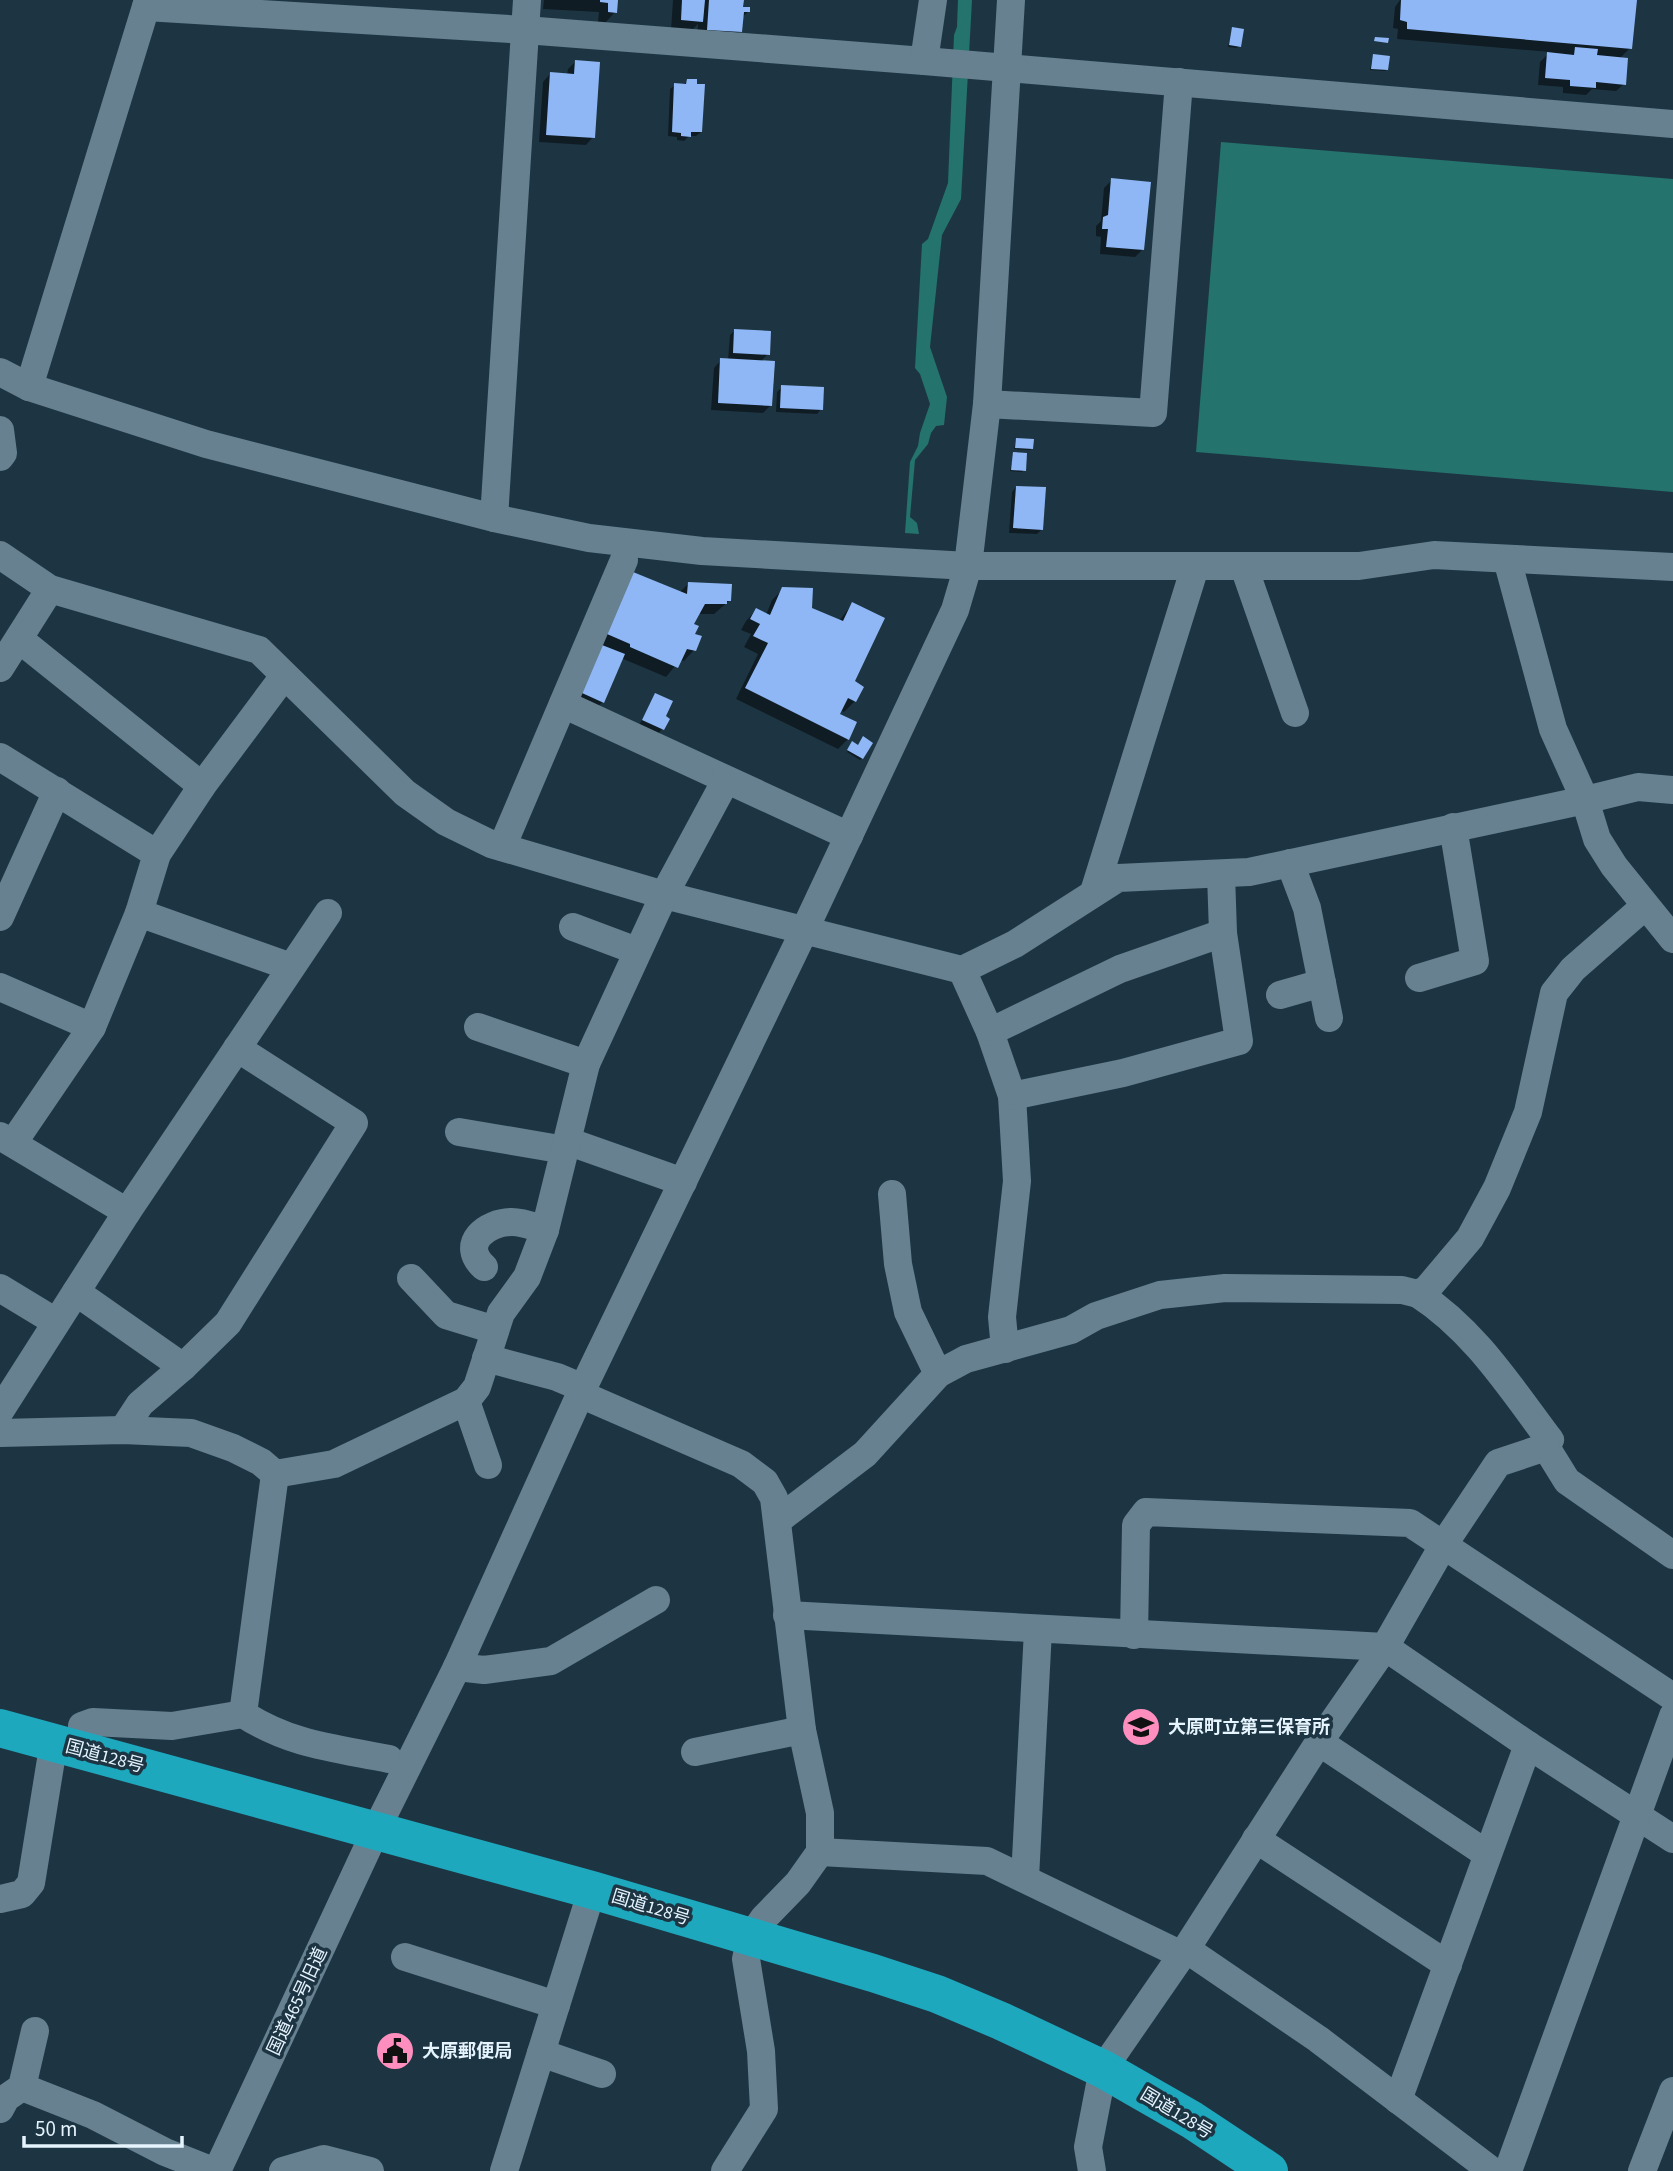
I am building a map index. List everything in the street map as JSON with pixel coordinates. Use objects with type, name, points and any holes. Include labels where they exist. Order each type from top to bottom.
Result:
[{"type":"highway","name":"国道128号","points":[[0,1728],[68,1734],[376,1830],[592,1890],[937,1994],[1103,2069],[1192,2120],[1269,2171]]},
{"type":"street","points":[[494,518],[527,0]]},
{"type":"street","points":[[927,61],[933,0]]},
{"type":"street","name":"国道465号旧道","points":[[215,2171],[376,1830],[457,1667],[581,1391],[805,929],[955,610],[968,566],[986,404],[1011,0]]},
{"type":"street","points":[[29,387],[147,3],[1006,67],[1673,124]]},
{"type":"street","points":[[986,404],[1153,413],[1179,82]]},
{"type":"street","points":[[0,372],[29,387],[206,444],[494,518],[589,538],[702,551],[968,566],[1359,566],[1434,555],[1673,567]]},
{"type":"street","points":[[0,430],[3,453],[0,457]]},
{"type":"street","points":[[0,555],[50,589],[259,650],[405,793],[446,822],[502,847],[664,895],[962,970],[1015,944],[1118,878],[1249,872],[1638,787],[1673,790]]},
{"type":"street","points":[[1507,559],[1553,729],[1585,800],[1597,839],[1614,866],[1673,939]]},
{"type":"street","points":[[502,847],[624,560]]},
{"type":"street","points":[[1094,892],[1195,567]]},
{"type":"street","points":[[1244,567],[1295,713]]},
{"type":"street","points":[[50,589],[7,654],[202,786]]},
{"type":"street","points":[[128,1212],[7,1140],[92,1027],[139,913],[157,854],[202,786],[284,676]]},
{"type":"street","points":[[563,704],[849,836]]},
{"type":"street","points":[[0,757],[157,854]]},
{"type":"street","points":[[275,1474],[334,1464],[466,1401],[477,1387],[501,1313],[527,1277],[545,1230],[586,1065],[664,895],[726,780]]},
{"type":"street","points":[[0,917],[57,791]]},
{"type":"street","points":[[1419,978],[1475,961],[1452,827]]},
{"type":"street","points":[[1290,863],[1307,908],[1329,1018]]},
{"type":"street","points":[[1012,1096],[1123,1073],[1239,1041],[1223,933],[1221,874]]},
{"type":"street","points":[[1419,1294],[1427,1289],[1470,1238],[1497,1188],[1528,1112],[1554,993],[1573,969],[1645,906]]},
{"type":"street","points":[[139,913],[291,967]]},
{"type":"street","points":[[0,1411],[128,1212],[328,913]]},
{"type":"street","points":[[572,927],[637,951]]},
{"type":"street","points":[[990,1032],[1120,969],[1223,933]]},
{"type":"street","points":[[962,970],[990,1032],[1012,1096],[1017,1181],[1002,1317],[1005,1349]]},
{"type":"street","points":[[1280,995],[1322,983]]},
{"type":"street","points":[[0,987],[92,1027]]},
{"type":"street","points":[[478,1027],[586,1065]]},
{"type":"street","points":[[124,1430],[140,1404],[228,1323],[354,1123],[237,1048]]},
{"type":"street","points":[[458,1132],[566,1145],[683,1182]]},
{"type":"street","points":[[892,1194],[898,1264],[908,1312],[938,1374]]},
{"type":"street","points":[[484,1267],[475,1259],[473,1247],[481,1234],[496,1224],[514,1222],[545,1230]]},
{"type":"street","points":[[411,1278],[446,1315],[495,1330]]},
{"type":"street","points":[[0,1288],[56,1322]]},
{"type":"street","points":[[778,1520],[866,1454],[938,1374],[966,1359],[1072,1330],[1096,1316],[1160,1295],[1225,1289],[1402,1290],[1419,1294],[1442,1309],[1477,1343],[1550,1440],[1546,1447],[1498,1463],[1444,1544],[1385,1647],[1319,1742],[1184,1952],[1103,2069],[1088,2147],[1092,2171]]},
{"type":"street","points":[[76,1292],[183,1367]]},
{"type":"street","points":[[486,1358],[557,1377],[581,1391],[741,1464],[765,1482],[774,1498],[802,1730],[820,1813],[820,1852],[798,1883],[764,1918],[751,1937],[746,1959],[761,2052],[764,2109],[725,2171]]},
{"type":"street","points":[[466,1401],[488,1465]]},
{"type":"street","points":[[0,1433],[124,1430],[191,1433],[233,1448],[261,1462],[275,1474]]},
{"type":"street","points":[[1546,1447],[1567,1481],[1673,1555]]},
{"type":"street","points":[[243,1714],[275,1474]]},
{"type":"street","points":[[1135,1634],[1136,1525],[1146,1512],[1410,1523],[1673,1697]]},
{"type":"street","points":[[457,1667],[484,1670],[551,1661],[656,1600]]},
{"type":"street","points":[[787,1615],[1385,1647],[1528,1745],[1673,1839]]},
{"type":"street","points":[[1025,1878],[1038,1630]]},
{"type":"street","points":[[0,1899],[22,1894],[31,1883],[68,1734],[93,1721],[172,1726],[243,1714],[268,1730],[303,1742],[389,1759]]},
{"type":"street","points":[[1508,2171],[1673,1716]]},
{"type":"street","points":[[695,1752],[802,1730]]},
{"type":"street","points":[[1319,1742],[1487,1854]]},
{"type":"street","points":[[1398,2100],[1528,1745]]},
{"type":"street","points":[[1256,1839],[1448,1965]]},
{"type":"street","points":[[820,1852],[988,1861],[1184,1952],[1318,2039],[1492,2171]]},
{"type":"street","points":[[504,2171],[592,1890]]},
{"type":"street","points":[[405,1957],[556,2005]]},
{"type":"street","points":[[0,2109],[6,2098],[22,2087],[35,2031]]},
{"type":"street","points":[[541,2053],[602,2074]]},
{"type":"street","points":[[22,2087],[93,2115],[165,2152],[215,2171]]},
{"type":"street","points":[[1642,2171],[1673,2091]]},
{"type":"street","points":[[283,2171],[324,2159],[370,2171]]},
{"type":"shaded area","points":[[958,0],[972,0],[961,199],[942,235],[930,347],[947,397],[944,425],[936,426],[928,444],[915,460],[910,517],[917,523],[919,534],[905,533],[910,462],[918,446],[930,404],[920,374],[915,368],[922,244],[928,239],[948,183]]},
{"type":"shaded area","points":[[1221,142],[1673,179],[1673,492],[1196,452]]},
{"type":"building","points":[[600,0],[618,0],[617,13],[608,12],[608,3]]},
{"type":"building","points":[[682,0],[705,0],[703,22],[681,20]]},
{"type":"building","points":[[709,0],[744,0],[743,7],[750,7],[750,12],[744,12],[742,32],[707,30]]},
{"type":"building","points":[[1401,0],[1637,0],[1632,49],[1407,29],[1407,22],[1400,20]]},
{"type":"building","points":[[1232,27],[1244,29],[1241,47],[1229,45]]},
{"type":"building","points":[[1375,37],[1389,38],[1388,43],[1374,41]]},
{"type":"building","points":[[1575,47],[1598,49],[1597,55],[1628,58],[1626,85],[1596,82],[1596,88],[1570,86],[1570,80],[1545,78],[1547,52],[1574,55]]},
{"type":"building","points":[[1373,54],[1390,56],[1388,70],[1371,69]]},
{"type":"building","points":[[575,60],[600,62],[595,138],[546,135],[550,72],[574,74]]},
{"type":"building","points":[[687,79],[697,79],[697,84],[705,84],[702,132],[691,132],[691,137],[672,132],[674,83],[686,84]]},
{"type":"building","points":[[1111,178],[1151,182],[1144,250],[1106,247],[1108,229],[1102,229],[1103,217],[1108,215]]},
{"type":"building","points":[[734,329],[771,331],[770,355],[733,353]]},
{"type":"building","points":[[720,358],[775,361],[772,406],[718,403]]},
{"type":"building","points":[[781,385],[824,387],[823,410],[780,408]]},
{"type":"building","points":[[1016,438],[1034,439],[1033,449],[1015,448]]},
{"type":"building","points":[[1013,452],[1027,453],[1026,471],[1011,470]]},
{"type":"building","points":[[1016,486],[1046,487],[1043,530],[1013,528]]},
{"type":"building","points":[[633,572],[687,594],[688,582],[732,584],[731,601],[727,601],[727,604],[705,604],[694,624],[699,626],[695,634],[702,636],[696,651],[687,649],[678,668],[607,634]]},
{"type":"building","points":[[782,587],[813,588],[812,608],[843,621],[852,602],[885,618],[855,681],[864,687],[856,702],[848,698],[840,714],[857,722],[849,740],[745,688],[768,643],[753,636],[760,624],[750,619],[756,608],[770,615]]},
{"type":"building","points":[[602,645],[625,654],[604,703],[582,693]]},
{"type":"building","points":[[655,693],[673,701],[666,716],[670,719],[664,730],[642,720]]},
{"type":"building","points":[[863,736],[873,743],[863,759],[847,750],[852,741],[858,745]]},
{"type":"place","name":"大原町立第三保育所","points":[[1141,1727]]},
{"type":"place","name":"大原郵便局","points":[[395,2051]]}]
